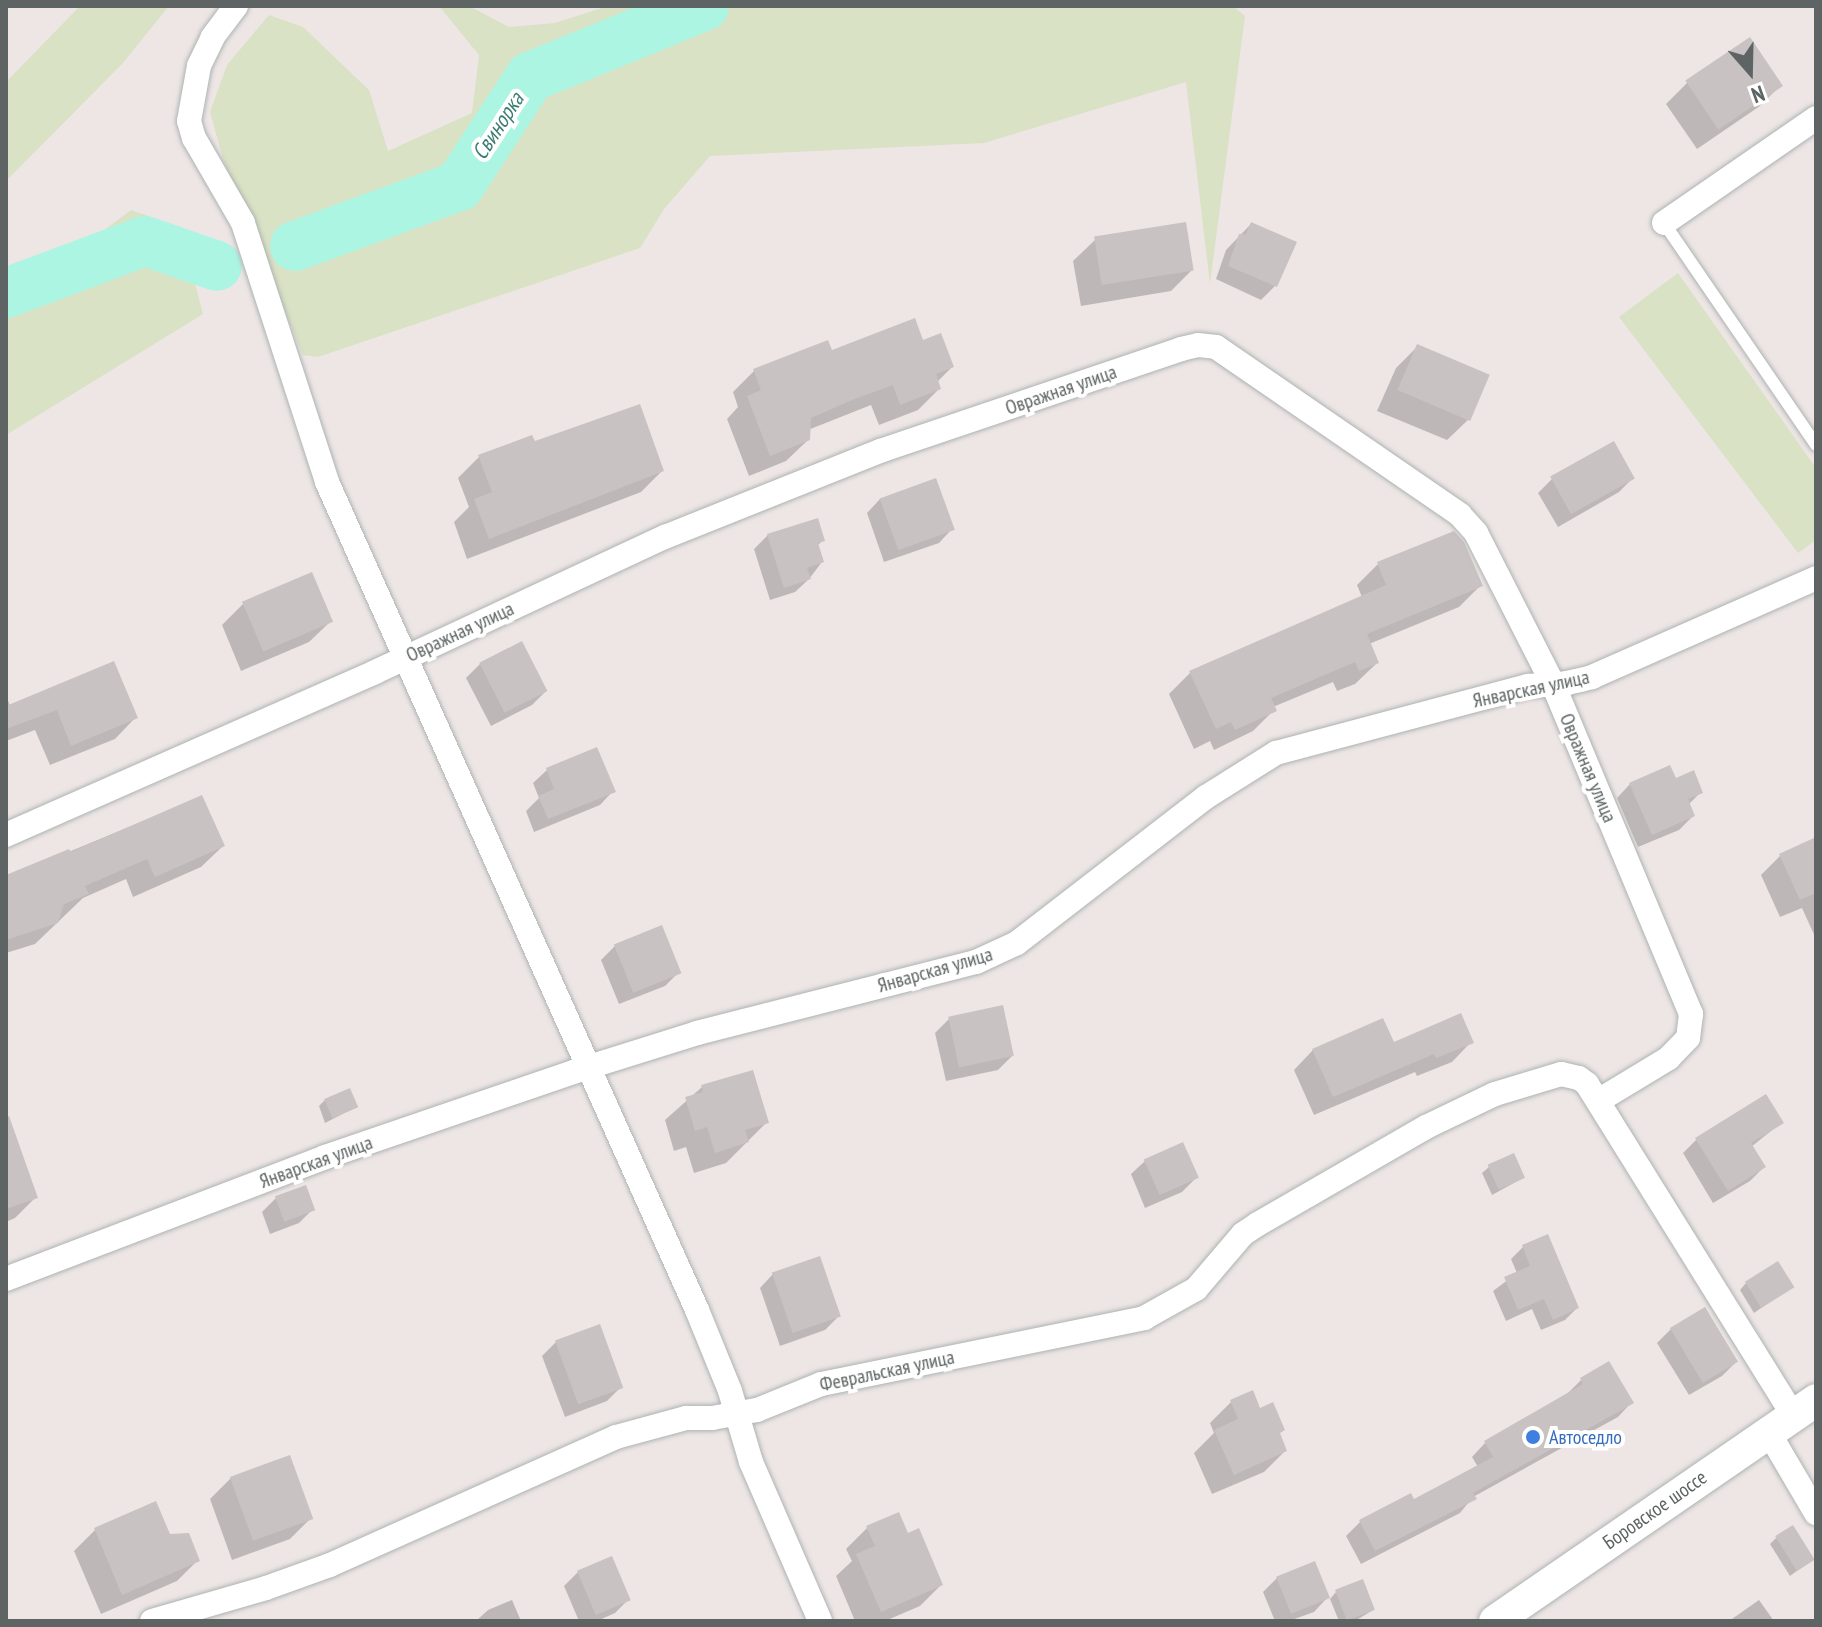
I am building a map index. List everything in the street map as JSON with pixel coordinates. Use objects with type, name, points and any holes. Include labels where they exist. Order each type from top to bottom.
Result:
[{"type":"main road","name":"Боровское шоссе","points":[[1495,1621],[1793,1416]]},
{"type":"street","points":[[236,6],[213,37],[199,66],[189,121],[194,138],[243,223],[317,455],[697,1310],[730,1391],[751,1462],[820,1621]]},
{"type":"street","points":[[1664,223],[1816,118]]},
{"type":"street","name":"Овражная улица","points":[[6,835],[407,657],[665,537],[880,451],[1198,345],[1216,347],[1460,515],[1476,533],[1553,684],[1691,1014],[1688,1038],[1669,1058],[1592,1092]]},
{"type":"street","name":"Январская улица","points":[[6,1279],[325,1157],[588,1067],[697,1033],[976,962],[1017,943],[1206,797],[1276,753],[1528,686],[1592,677],[1816,578]]},
{"type":"street","name":"Февральская улица","points":[[152,1621],[266,1588],[330,1565],[616,1437],[686,1418],[735,1415],[821,1384],[1144,1318],[1196,1289],[1243,1234],[1426,1127],[1495,1094],[1545,1077],[1561,1074],[1592,1092]]},
{"type":"street","points":[[1592,1092],[1793,1416],[1816,1513]]},
{"type":"lane","points":[[1664,223],[1816,445]]},
{"type":"green space","points":[[80,6],[169,6],[122,64],[6,181],[6,82]]},
{"type":"green space","points":[[439,6],[469,6],[509,27],[555,23],[608,6],[1233,6],[1245,16],[1210,284],[1186,82],[984,143],[710,156],[664,209],[640,248],[318,357],[303,355],[223,159],[210,112],[227,65],[269,15],[303,27],[369,90],[388,151],[472,113],[479,55]]},
{"type":"green space","points":[[131,210],[180,227],[203,314],[6,435],[6,304]]},
{"type":"green space","points":[[1678,273],[1816,468],[1816,540],[1798,553],[1619,317]]},
{"type":"building","points":[[1750,37],[1783,86],[1718,130],[1685,81]]},
{"type":"building","points":[[1186,222],[1194,270],[1102,285],[1094,237]]},
{"type":"building","points":[[1251,222],[1297,242],[1277,287],[1228,266],[1239,234],[1246,234]]},
{"type":"building","points":[[915,318],[923,340],[941,333],[954,367],[936,374],[941,389],[900,405],[893,385],[852,400],[811,418],[810,440],[770,456],[747,396],[761,390],[753,369],[828,340],[832,350]]},
{"type":"building","points":[[1417,344],[1490,375],[1470,421],[1397,390]]},
{"type":"building","points":[[640,404],[664,471],[489,539],[474,499],[492,492],[478,455],[532,435],[535,441]]},
{"type":"building","points":[[1614,441],[1635,479],[1571,514],[1550,476]]},
{"type":"building","points":[[936,478],[955,530],[898,550],[880,499]]},
{"type":"building","points":[[818,518],[825,541],[818,543],[824,562],[807,568],[811,579],[784,588],[767,534]]},
{"type":"building","points":[[1454,531],[1464,542],[1483,586],[1367,634],[1379,663],[1359,671],[1355,662],[1271,698],[1277,711],[1235,730],[1231,722],[1216,729],[1189,671],[1386,585],[1377,562]]},
{"type":"building","points":[[312,572],[333,622],[263,651],[242,602]]},
{"type":"building","points":[[522,641],[547,691],[505,713],[479,663]]},
{"type":"building","points":[[114,661],[138,718],[71,746],[57,710],[6,729],[6,706]]},
{"type":"building","points":[[597,747],[616,792],[548,819],[538,796],[554,789],[546,768]]},
{"type":"building","points":[[1670,765],[1676,778],[1694,770],[1703,793],[1688,799],[1695,816],[1652,835],[1629,783]]},
{"type":"building","points":[[202,795],[225,846],[155,877],[147,859],[85,886],[89,894],[64,904],[58,923],[6,940],[6,875],[69,849],[71,852]]},
{"type":"building","points":[[1816,837],[1816,893],[1800,900],[1779,854]]},
{"type":"building","points":[[662,925],[681,973],[633,993],[614,944]]},
{"type":"building","points":[[1003,1005],[1014,1056],[959,1068],[948,1017]]},
{"type":"building","points":[[1461,1013],[1474,1043],[1436,1058],[1434,1054],[1333,1097],[1312,1049],[1383,1018],[1394,1042]]},
{"type":"building","points":[[753,1070],[769,1123],[745,1130],[749,1142],[715,1153],[707,1127],[695,1131],[685,1097],[703,1092],[701,1085]]},
{"type":"building","points":[[350,1088],[358,1107],[332,1118],[324,1099]]},
{"type":"building","points":[[1766,1094],[1784,1123],[1751,1143],[1766,1167],[1728,1191],[1695,1138]]},
{"type":"building","points":[[9,1116],[38,1198],[6,1209],[6,1117]]},
{"type":"building","points":[[1183,1142],[1199,1178],[1160,1195],[1144,1159]]},
{"type":"building","points":[[1514,1153],[1525,1178],[1498,1189],[1488,1165]]},
{"type":"building","points":[[306,1185],[315,1210],[284,1222],[275,1196]]},
{"type":"building","points":[[1548,1234],[1579,1308],[1553,1320],[1544,1299],[1518,1310],[1504,1277],[1530,1266],[1522,1245]]},
{"type":"building","points":[[820,1256],[841,1317],[793,1333],[772,1273]]},
{"type":"building","points":[[1778,1261],[1794,1287],[1761,1308],[1745,1282]]},
{"type":"building","points":[[1705,1307],[1738,1362],[1703,1383],[1670,1328]]},
{"type":"building","points":[[600,1324],[623,1388],[578,1404],[555,1340]]},
{"type":"building","points":[[1609,1361],[1634,1403],[1473,1493],[1477,1499],[1375,1551],[1359,1520],[1411,1493],[1414,1499],[1493,1457],[1484,1441],[1583,1384],[1580,1378]]},
{"type":"building","points":[[1253,1390],[1260,1408],[1273,1402],[1285,1430],[1280,1433],[1287,1451],[1234,1475],[1214,1430],[1238,1419],[1230,1400]]},
{"type":"building","points":[[290,1455],[313,1519],[253,1541],[230,1477]]},
{"type":"building","points":[[156,1501],[170,1534],[189,1533],[200,1561],[122,1595],[94,1528]]},
{"type":"building","points":[[899,1512],[908,1533],[919,1528],[943,1585],[881,1612],[856,1554],[875,1546],[866,1526]]},
{"type":"building","points":[[1793,1525],[1815,1560],[1797,1571],[1775,1536]]},
{"type":"building","points":[[612,1556],[631,1600],[596,1615],[577,1571]]},
{"type":"building","points":[[1315,1561],[1330,1598],[1291,1614],[1276,1577]]},
{"type":"building","points":[[1363,1579],[1375,1610],[1347,1621],[1335,1590]]},
{"type":"waterway","name":"Свинорка","points":[[295,246],[459,186],[530,77],[704,6]]},
{"type":"waterway","name":"Свинорка","points":[[6,293],[145,241],[217,266]]},
{"type":"place","name":"Автоседло","points":[[1533,1437]]}]
